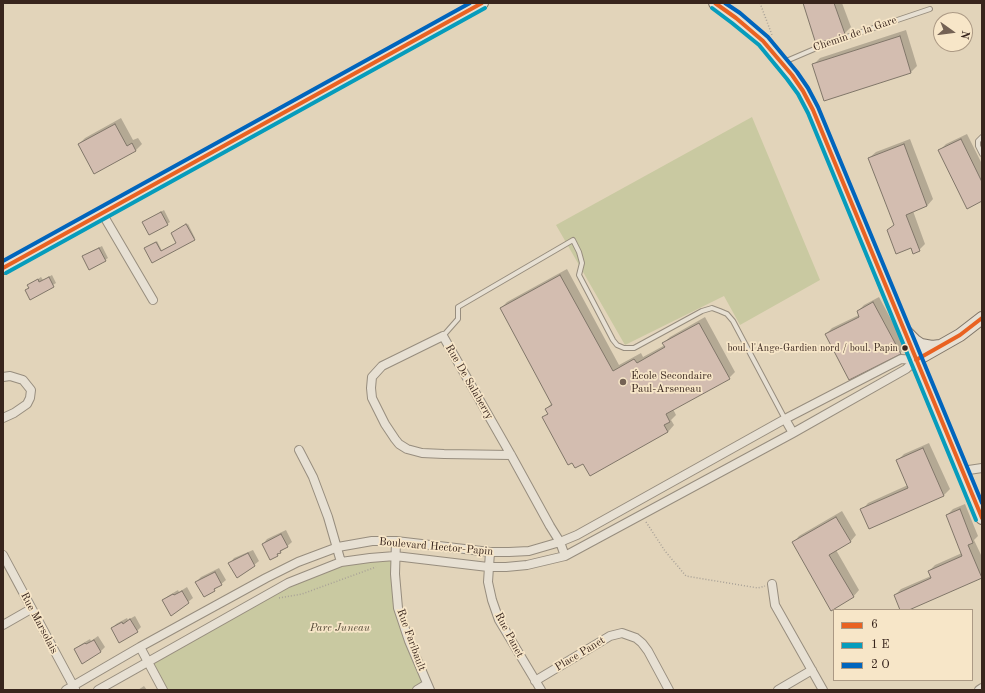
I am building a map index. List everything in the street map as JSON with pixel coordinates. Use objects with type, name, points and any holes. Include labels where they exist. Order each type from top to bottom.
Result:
[{"type":"main road","points":[[3,268],[482,3]]},
{"type":"main road","points":[[715,3],[725,9],[763,41],[803,91],[814,110],[982,518]]},
{"type":"main road","name":"Boulevard Hector-Papin","points":[[916,360],[967,330],[982,318]]},
{"type":"main road","points":[[904,331],[915,341],[921,344],[932,348],[941,346]]},
{"type":"main road","points":[[925,382],[927,365],[941,346]]},
{"type":"street","points":[[102,214],[153,300]]},
{"type":"street","name":"Rue De Salaberry","points":[[511,455],[444,454],[407,449],[399,444],[385,424],[372,398],[372,377],[382,366],[443,336],[511,455],[560,542],[565,556]]},
{"type":"street","name":"Boulevard Hector-Papin","points":[[72,689],[140,646],[266,578],[298,562],[338,547],[372,541],[396,541],[490,552],[510,552],[529,551],[560,542],[577,535],[785,419],[902,359],[916,360]]},
{"type":"street","name":"Boulevard Hector-Papin","points":[[98,690],[288,584],[341,562],[395,556],[488,567],[528,565],[565,556],[793,433],[906,369],[916,360]]},
{"type":"street","points":[[3,377],[10,376],[23,380],[31,390],[30,398],[26,404],[14,413],[3,418]]},
{"type":"street","points":[[785,419],[793,433]]},
{"type":"street","points":[[300,450],[313,477],[338,547],[341,562]]},
{"type":"street","points":[[962,471],[982,468]]},
{"type":"street","name":"Rue Faribault","points":[[396,541],[395,574],[398,608],[409,641],[429,687]]},
{"type":"street","name":"Rue Panet","points":[[490,552],[488,582],[499,620],[541,690]]},
{"type":"street","name":"Rue Marsolais","points":[[3,555],[72,689]]},
{"type":"street","points":[[772,584],[775,605],[823,690]]},
{"type":"street","points":[[3,625],[32,609]]},
{"type":"street","name":"Place Panet","points":[[536,681],[610,636],[622,633],[636,638],[642,643],[648,651],[669,690]]},
{"type":"street","points":[[140,646],[163,690]]},
{"type":"street","points":[[778,690],[812,670]]},
{"type":"street","points":[[417,690],[429,687]]},
{"type":"lane","name":"Chemin de la Gare","points":[[782,63],[826,44],[930,9]]},
{"type":"lane","points":[[982,137],[978,140],[978,146],[982,154]]},
{"type":"lane","points":[[443,336],[458,319],[458,307],[573,240],[579,252],[582,263],[579,275],[617,346],[634,348],[702,311],[712,308],[727,314],[733,321],[785,419]]},
{"type":"path","points":[[760,3],[774,40]]},
{"type":"path","points":[[643,514],[665,551],[686,576],[758,588],[772,584]]},
{"type":"path","points":[[274,600],[302,594],[378,566]]},
{"type":"green space","points":[[752,117],[820,280],[740,325],[724,296],[625,345],[556,225]]},
{"type":"green space","name":"Parc Juneau","points":[[395,556],[398,608],[427,684],[417,690],[163,690],[148,663],[262,598],[341,562]]},
{"type":"building","points":[[803,3],[834,3],[845,34],[816,44]]},
{"type":"building","points":[[900,36],[911,73],[824,101],[812,64]]},
{"type":"building","points":[[115,124],[127,146],[132,143],[136,151],[94,174],[78,144]]},
{"type":"building","points":[[961,139],[982,182],[982,201],[967,209],[938,150]]},
{"type":"building","points":[[904,144],[927,206],[906,215],[920,251],[913,254],[911,248],[896,254],[887,230],[894,225],[868,158]]},
{"type":"building","points":[[161,212],[168,225],[149,235],[142,222]]},
{"type":"building","points":[[186,224],[195,240],[152,263],[144,248],[156,242],[161,251],[176,243],[171,233]]},
{"type":"building","points":[[99,248],[106,261],[89,270],[82,256]]},
{"type":"building","points":[[560,275],[613,371],[634,359],[637,363],[665,347],[662,343],[699,323],[730,379],[666,414],[670,422],[664,425],[668,432],[590,476],[583,464],[575,468],[572,463],[568,465],[542,417],[548,414],[545,409],[552,405],[500,308]]},
{"type":"building","points":[[49,277],[54,287],[30,300],[25,290],[29,288],[27,285],[38,279],[39,282]]},
{"type":"building","points":[[873,302],[901,354],[849,380],[825,334],[859,317],[857,311]]},
{"type":"building","points":[[923,448],[944,496],[869,529],[860,509],[908,488],[896,460]]},
{"type":"building","points":[[960,509],[973,543],[968,545],[982,578],[911,609],[900,609],[894,595],[931,578],[928,571],[962,556],[946,515]]},
{"type":"building","points":[[836,517],[851,542],[829,555],[854,597],[831,611],[792,542]]},
{"type":"building","points":[[281,534],[288,547],[280,551],[281,553],[277,554],[278,556],[270,560],[262,544]]},
{"type":"building","points":[[248,553],[255,566],[237,578],[228,563]]},
{"type":"building","points":[[215,572],[222,585],[204,597],[195,582]]},
{"type":"building","points":[[182,591],[189,603],[171,616],[162,600]]},
{"type":"building","points":[[130,619],[138,632],[119,643],[111,628],[122,622],[123,624]]},
{"type":"building","points":[[94,640],[101,652],[82,664],[74,649]]},
{"type":"transit line","points":[[3,261],[470,3]]},
{"type":"transit line","name":"6","points":[[3,268],[482,3]]},
{"type":"transit line","name":"6","points":[[715,3],[736,18],[763,41],[792,75],[803,91],[813,110],[982,518]]},
{"type":"transit line","points":[[725,3],[740,13],[768,37],[797,72],[808,88],[818,107],[982,503]]},
{"type":"transit line","points":[[6,273],[485,8]]},
{"type":"transit line","points":[[712,8],[759,45],[798,94],[808,113],[976,520]]},
{"type":"transit line","name":"6","points":[[916,360],[960,335],[982,318]]},
{"type":"place","name":"boul. l'Ange-Gardien nord / boul. Papin","points":[[905,348]]},
{"type":"place","name":"École Secondaire Paul-Arseneau","points":[[623,382]]}]
